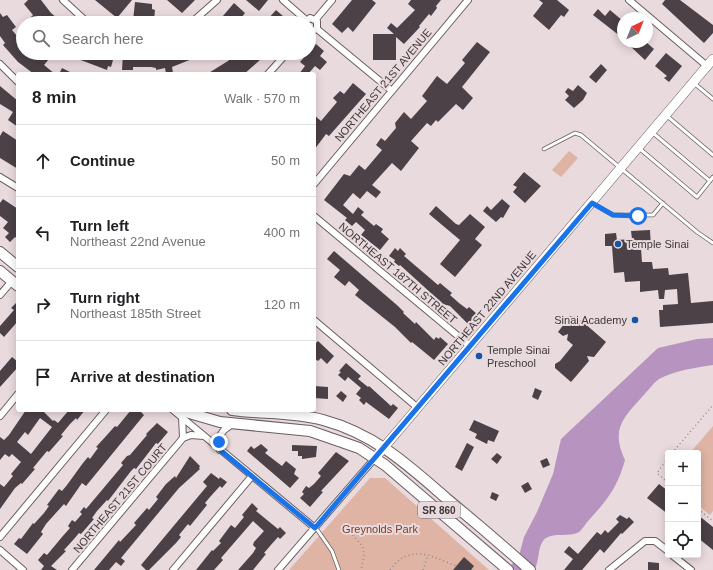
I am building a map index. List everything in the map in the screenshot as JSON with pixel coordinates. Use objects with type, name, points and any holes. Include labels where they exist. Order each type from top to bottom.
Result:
[{"type":"main road","points":[[0,252],[16,265]]},
{"type":"main road","points":[[0,271],[15,283]]},
{"type":"main road","name":"SR 860","points":[[264,412],[295,414],[323,420],[351,429],[385,447],[530,570]]},
{"type":"main road","name":"SR 860","points":[[180,414],[232,424],[293,428],[318,433],[348,444],[375,458],[505,567]]},
{"type":"main road","points":[[481,547],[491,536]]},
{"type":"street","points":[[63,0],[80,16]]},
{"type":"street","points":[[198,16],[217,0]]},
{"type":"street","points":[[283,0],[300,16]]},
{"type":"street","points":[[332,0],[316,19],[318,23],[317,29],[392,91]]},
{"type":"street","name":"NORTHEAST 21ST AVENUE","points":[[316,182],[468,0]]},
{"type":"street","points":[[629,0],[711,66]]},
{"type":"street","points":[[270,72],[281,60]]},
{"type":"street","points":[[0,64],[16,80]]},
{"type":"street","name":"NORTHEAST 22ND AVENUE","points":[[278,570],[385,447],[693,83],[711,66]]},
{"type":"street","points":[[0,177],[16,187]]},
{"type":"street","name":"NORTHEAST 187TH STREET","points":[[316,218],[470,346]]},
{"type":"street","points":[[0,295],[15,283]]},
{"type":"street","points":[[316,322],[418,408]]},
{"type":"street","points":[[0,416],[16,396]]},
{"type":"street","points":[[0,537],[104,412]]},
{"type":"street","points":[[180,414],[220,450],[315,528]]},
{"type":"street","points":[[180,414],[183,438],[191,435],[204,436]]},
{"type":"street","points":[[220,450],[219,437],[224,430],[232,424]]},
{"type":"street","name":"NORTHEAST 21ST COURT","points":[[72,570],[183,438]]},
{"type":"street","points":[[173,570],[252,476]]},
{"type":"street","points":[[609,570],[645,541],[655,541],[665,549]]},
{"type":"street","points":[[1,554],[23,570]]},
{"type":"street","points":[[676,558],[691,570]]},
{"type":"lane","points":[[693,83],[713,99]]},
{"type":"lane","points":[[666,115],[713,155]]},
{"type":"lane","points":[[651,132],[710,181]]},
{"type":"lane","points":[[544,149],[574,133],[581,135],[622,167],[713,244]]},
{"type":"lane","points":[[638,148],[697,197],[713,177]]},
{"type":"lane","points":[[592,203],[613,215],[638,216],[653,215],[663,203]]},
{"type":"lane","points":[[315,528],[332,551],[339,570]]},
{"type":"path","points":[[675,450],[713,405]]},
{"type":"path","points":[[665,462],[657,473],[665,480]]},
{"type":"path","points":[[701,512],[713,522]]},
{"type":"path","points":[[350,532],[363,547],[364,556],[361,570]]},
{"type":"path","points":[[390,570],[395,563],[403,558],[417,554],[428,554],[456,566]]},
{"type":"path","points":[[423,570],[428,554]]},
{"type":"green space","points":[[569,151],[578,158],[561,177],[552,170]]},
{"type":"green space","points":[[713,426],[713,511],[710,515],[701,508],[701,450],[693,450]]},
{"type":"green space","name":"Greynolds Park","points":[[370,478],[385,478],[489,570],[289,570]]},
{"type":"shaded area","points":[[713,338],[713,365],[679,371],[659,379],[652,385],[624,419],[619,433],[619,441],[625,460],[619,478],[602,506],[581,530],[575,534],[555,535],[546,538],[541,544],[534,570],[506,570],[513,563],[520,552],[524,537],[537,512],[553,474],[561,439],[658,348],[697,339]]},
{"type":"building","points":[[28,0],[41,0],[55,16],[32,16],[33,15],[24,4]]},
{"type":"building","points":[[95,0],[132,0],[119,16],[115,16]]},
{"type":"building","points":[[167,0],[195,0],[182,13]]},
{"type":"building","points":[[246,0],[268,0],[259,11]]},
{"type":"building","points":[[352,0],[372,0],[376,3],[353,32],[348,27],[342,33],[332,24]]},
{"type":"building","points":[[411,0],[441,0],[431,16],[429,14],[419,26],[420,27],[404,44],[396,37],[396,60],[373,60],[373,34],[394,34],[387,28],[391,23],[397,28],[415,10],[408,4]]},
{"type":"building","points":[[539,0],[557,0],[569,10],[564,17],[561,15],[549,30],[533,16],[543,3]]},
{"type":"building","points":[[665,0],[680,0],[713,25],[713,33],[704,43],[662,4]]},
{"type":"building","points":[[135,2],[152,4],[152,9],[155,10],[154,16],[134,16]]},
{"type":"building","points":[[234,3],[245,13],[243,16],[223,16]]},
{"type":"building","points":[[598,9],[605,16],[610,10],[617,16],[617,34],[593,15]]},
{"type":"building","points":[[276,10],[283,16],[271,16]]},
{"type":"building","points":[[0,13],[3,17],[7,15],[16,27],[12,30],[16,35],[16,60],[3,45],[5,43],[0,36]]},
{"type":"building","points":[[477,42],[490,52],[462,87],[473,98],[463,110],[456,104],[438,122],[436,120],[431,126],[427,123],[411,141],[419,148],[401,171],[392,163],[372,185],[381,192],[376,198],[367,191],[360,199],[353,193],[343,205],[353,214],[358,207],[364,212],[361,215],[374,226],[376,224],[383,229],[381,232],[389,239],[380,250],[361,235],[365,230],[356,222],[352,226],[345,220],[347,218],[324,200],[344,174],[350,176],[359,165],[365,170],[382,150],[376,145],[381,138],[385,141],[396,128],[395,123],[404,112],[411,119],[427,101],[422,96],[437,76],[447,84],[465,63],[462,60]]},
{"type":"building","points":[[316,44],[324,51],[320,56],[327,62],[320,70],[315,66],[310,72],[300,72],[305,66],[300,62],[302,60],[316,60]]},
{"type":"building","points":[[632,48],[654,49],[645,60]]},
{"type":"building","points":[[666,53],[682,66],[669,82],[664,78],[667,76],[655,66]]},
{"type":"building","points":[[16,60],[48,60],[44,65],[53,72],[31,72]]},
{"type":"building","points":[[81,60],[113,60],[111,67],[108,66],[107,70]]},
{"type":"building","points":[[123,60],[190,60],[172,67],[173,72],[166,72],[165,68],[156,70],[156,68],[151,67],[133,67],[133,70],[122,70]]},
{"type":"building","points":[[260,60],[246,72],[210,72],[228,61]]},
{"type":"building","points":[[601,64],[607,70],[596,83],[589,77]]},
{"type":"building","points":[[62,68],[70,72],[60,72]]},
{"type":"building","points":[[353,83],[366,94],[329,136],[326,134],[316,147],[316,117],[321,121],[337,102],[333,98],[340,91],[344,94]]},
{"type":"building","points":[[578,85],[587,93],[583,100],[574,108],[565,100],[569,96],[565,92],[568,88],[573,91]]},
{"type":"building","points":[[0,86],[16,99],[16,126],[8,120],[13,112],[0,104]]},
{"type":"building","points":[[3,131],[16,140],[16,168],[0,158],[0,136]]},
{"type":"building","points":[[524,172],[541,186],[525,203],[513,192],[517,187],[513,185]]},
{"type":"building","points":[[3,199],[16,208],[16,238],[10,242],[5,237],[9,233],[3,228],[8,222],[0,216],[0,203]]},
{"type":"building","points":[[502,199],[510,206],[503,218],[501,217],[496,222],[483,211],[487,206],[491,210]]},
{"type":"building","points":[[436,206],[456,224],[459,225],[470,214],[485,227],[475,239],[482,245],[455,277],[440,264],[460,240],[429,214]]},
{"type":"building","points":[[650,230],[651,248],[641,249],[642,262],[652,262],[653,269],[668,268],[669,275],[688,273],[691,303],[713,301],[713,323],[660,327],[659,310],[663,310],[663,305],[678,304],[677,289],[665,290],[664,299],[659,299],[658,290],[640,292],[640,281],[625,282],[624,272],[614,273],[612,246],[605,246],[605,234],[616,233],[617,240],[632,239],[631,231]]},
{"type":"building","points":[[395,248],[398,251],[400,248],[406,254],[404,256],[438,285],[440,283],[452,293],[450,295],[459,303],[467,309],[469,307],[477,314],[468,324],[450,306],[443,304],[400,265],[399,266],[394,262],[395,260],[389,256]]},
{"type":"building","points":[[334,251],[398,306],[415,324],[416,322],[434,340],[436,337],[439,339],[440,337],[448,344],[434,360],[412,342],[411,343],[395,327],[355,295],[359,290],[349,281],[345,286],[334,277],[340,270],[327,259]]},
{"type":"building","points":[[16,303],[16,323],[4,337],[0,333],[0,326],[14,310],[11,308]]},
{"type":"building","points":[[570,316],[574,316],[583,322],[606,342],[594,357],[587,356],[589,361],[571,382],[555,368],[555,364],[560,361],[573,345],[567,340],[568,334],[563,336],[558,332]]},
{"type":"building","points":[[318,341],[334,356],[327,364],[321,358],[318,361],[316,360],[316,343]]},
{"type":"building","points":[[12,357],[16,360],[16,369],[0,387],[0,371]]},
{"type":"building","points":[[346,363],[361,376],[358,379],[368,387],[369,386],[391,406],[393,404],[398,408],[389,419],[366,402],[364,405],[359,400],[361,398],[356,394],[361,388],[348,377],[345,381],[338,375],[341,372],[339,371]]},
{"type":"building","points":[[316,386],[328,387],[328,399],[316,398]]},
{"type":"building","points":[[535,388],[542,391],[538,400],[532,397]]},
{"type":"building","points":[[341,391],[347,396],[343,402],[336,396]]},
{"type":"building","points":[[25,412],[44,412],[53,421],[54,420],[58,423],[67,412],[83,412],[77,420],[76,418],[70,424],[61,435],[63,436],[49,452],[47,451],[33,468],[35,469],[22,484],[21,483],[15,488],[0,509],[0,484],[4,487],[13,476],[11,474],[21,462],[12,454],[9,457],[5,454],[0,460],[0,437],[4,440]],"holes":[[[40,418],[52,427],[31,454],[17,442],[25,432],[28,435]]]},
{"type":"building","points":[[129,412],[141,412],[144,415],[86,486],[82,483],[66,506],[64,504],[46,524],[41,532],[43,534],[27,554],[14,544],[19,538],[21,539],[33,523],[34,524],[44,513],[49,506],[47,505],[59,489],[62,491],[88,457],[90,459],[98,448],[96,447],[115,426],[117,427]]},
{"type":"building","points":[[474,420],[499,431],[494,442],[488,440],[487,444],[475,438],[477,434],[469,430]]},
{"type":"building","points":[[157,423],[168,432],[158,444],[156,443],[136,469],[134,468],[131,471],[108,501],[107,500],[97,511],[92,518],[94,519],[81,534],[79,533],[64,550],[66,551],[51,566],[57,570],[41,570],[44,566],[38,560],[44,553],[47,555],[70,528],[68,526],[72,520],[75,522],[82,514],[80,512],[84,507],[86,509],[123,465],[121,463],[127,456],[130,455],[147,435],[146,434]]},
{"type":"building","points":[[467,443],[474,447],[462,471],[455,467]]},
{"type":"building","points":[[261,444],[268,450],[265,453],[282,466],[286,461],[296,469],[294,474],[299,478],[290,488],[247,451],[251,446],[254,449]]},
{"type":"building","points":[[292,445],[317,446],[316,457],[302,459],[302,456],[298,456],[298,451],[292,451]]},
{"type":"building","points":[[336,452],[349,461],[321,491],[323,492],[310,507],[300,498],[304,494],[302,492],[306,486],[309,488],[321,476],[318,473]]},
{"type":"building","points":[[497,453],[502,457],[497,464],[491,459]]},
{"type":"building","points":[[190,456],[200,466],[200,469],[179,488],[121,558],[125,561],[121,566],[116,562],[109,570],[94,570],[119,540],[120,542],[136,525],[134,523],[147,508],[149,510],[158,499],[156,497],[166,484],[175,476],[176,478]]},
{"type":"building","points":[[547,458],[550,465],[543,468],[540,461]]},
{"type":"building","points":[[211,473],[219,479],[220,477],[227,482],[222,488],[220,486],[210,497],[205,503],[207,505],[190,526],[188,524],[179,535],[181,537],[176,543],[149,570],[146,570],[141,565],[207,486],[203,482]]},
{"type":"building","points":[[528,482],[532,489],[525,493],[521,486]]},
{"type":"building","points":[[659,484],[665,489],[665,512],[647,498]]},
{"type":"building","points":[[492,492],[499,495],[496,501],[490,498]]},
{"type":"building","points":[[252,503],[258,509],[256,511],[278,529],[280,527],[286,533],[280,539],[278,537],[264,553],[266,554],[253,570],[238,570],[253,553],[256,548],[253,545],[254,542],[264,531],[253,521],[221,558],[223,560],[214,570],[196,570],[212,550],[213,551],[221,543],[219,541],[231,525],[235,528],[244,517],[242,515]]},
{"type":"building","points":[[620,515],[627,519],[629,517],[634,522],[622,534],[621,533],[604,553],[600,549],[582,570],[564,570],[573,559],[564,552],[569,546],[578,554],[597,532],[601,535],[605,530],[608,533],[619,522],[616,519]]},
{"type":"building","points":[[701,517],[713,527],[713,550],[701,540]]},
{"type":"building","points":[[464,557],[474,566],[471,570],[453,570]]},
{"type":"building","points":[[648,562],[659,563],[659,570],[648,570]]},
{"type":"place","name":"Temple Sinai","points":[[618,244]]},
{"type":"place","name":"Sinai Academy","points":[[635,320]]},
{"type":"place","name":"Temple Sinai Preschool","points":[[479,356]]},
{"type":"route","points":[[219,442],[220,450],[315,528],[592,203],[613,215],[638,216]]}]
